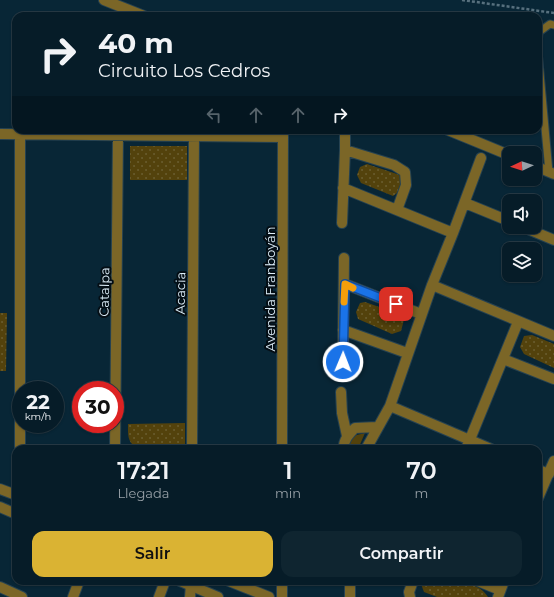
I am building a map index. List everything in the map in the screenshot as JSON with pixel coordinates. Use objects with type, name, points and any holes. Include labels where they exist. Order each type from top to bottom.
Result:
[{"type":"street","points":[[104,0],[134,12]]},
{"type":"street","points":[[0,134],[194,136],[283,134]]},
{"type":"street","points":[[20,134],[20,445]]},
{"type":"street","name":"Avenida Franboyán","points":[[282,445],[283,134]]},
{"type":"street","points":[[342,223],[345,134]]},
{"type":"street","points":[[458,134],[502,152]]},
{"type":"street","name":"Catalpa","points":[[115,445],[118,136]]},
{"type":"street","name":"Acacia","points":[[192,445],[194,136]]},
{"type":"street","points":[[345,150],[394,165],[405,172],[406,185],[397,210]]},
{"type":"street","points":[[368,445],[390,406],[421,314],[481,158]]},
{"type":"street","points":[[542,169],[552,173]]},
{"type":"street","points":[[343,188],[453,233]]},
{"type":"street","points":[[464,203],[502,218]]},
{"type":"street","points":[[540,234],[554,240]]},
{"type":"street","points":[[343,362],[345,284],[344,258]]},
{"type":"street","points":[[345,284],[421,314]]},
{"type":"street","points":[[432,285],[554,336]]},
{"type":"street","points":[[390,406],[468,444],[518,322]]},
{"type":"street","points":[[343,330],[407,353]]},
{"type":"street","points":[[503,359],[554,379]]},
{"type":"street","points":[[341,392],[342,413],[347,436]]},
{"type":"street","points":[[344,445],[347,436],[355,428],[377,428]]},
{"type":"street","points":[[542,489],[554,460]]},
{"type":"street","points":[[542,471],[549,474]]},
{"type":"street","points":[[0,489],[12,494]]},
{"type":"street","points":[[0,507],[12,512]]},
{"type":"street","points":[[73,597],[78,585]]},
{"type":"street","points":[[159,597],[164,585]]},
{"type":"street","points":[[190,597],[190,585],[218,597]]},
{"type":"street","points":[[240,585],[269,597]]},
{"type":"street","points":[[282,585],[282,597]]},
{"type":"street","points":[[350,585],[350,597]]},
{"type":"street","points":[[410,597],[409,592],[412,585]]},
{"type":"street","points":[[490,585],[501,589]]},
{"type":"street","points":[[0,587],[22,597]]},
{"type":"lane","points":[[542,30],[550,24],[554,25]]},
{"type":"lane","points":[[542,86],[552,173]]},
{"type":"path","points":[[462,0],[554,13]]},
{"type":"shaded area","points":[[130,146],[187,146],[187,180],[130,180]]},
{"type":"shaded area","points":[[367,164],[400,175],[404,182],[401,190],[393,196],[361,183],[357,175],[360,167]]},
{"type":"shaded area","points":[[365,302],[402,315],[404,320],[401,331],[392,334],[358,319],[356,312],[360,303]]},
{"type":"shaded area","points":[[0,313],[7,313],[6,371],[0,371]]},
{"type":"shaded area","points":[[532,335],[554,344],[554,368],[524,354],[520,347],[524,336]]},
{"type":"shaded area","points":[[185,423],[185,445],[133,445],[129,439],[128,424]]},
{"type":"shaded area","points":[[365,433],[360,445],[348,445],[353,436]]},
{"type":"shaded area","points":[[421,585],[472,585],[482,590],[488,597],[437,597],[424,592]]},
{"type":"slow traffic","points":[[344,302],[345,284],[353,288]]},
{"type":"route","points":[[343,362],[345,284],[396,304]]}]
